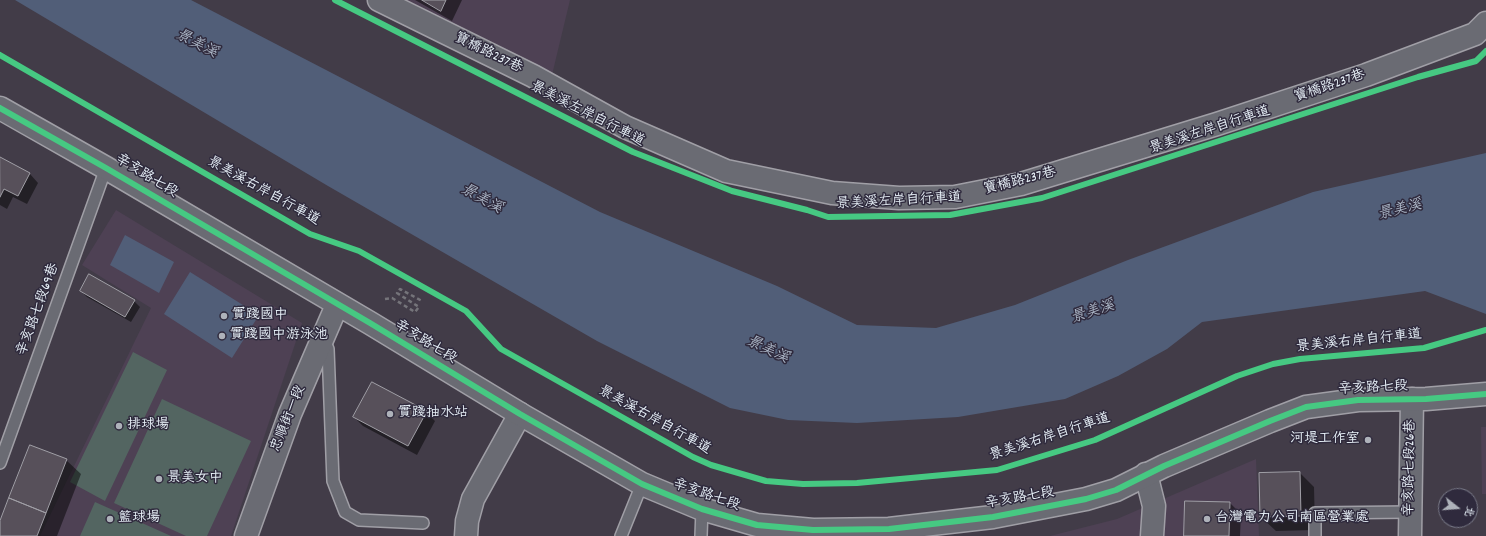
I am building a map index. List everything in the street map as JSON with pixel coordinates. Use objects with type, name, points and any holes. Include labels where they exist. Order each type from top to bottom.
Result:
[{"type":"street","name":"寶橋路237巷","points":[[379,0],[533,76],[625,127],[726,171],[832,193],[899,198],[955,197],[1021,184],[1217,124],[1366,75],[1475,34],[1486,24]]},
{"type":"street","name":"辛亥路七段","points":[[0,108],[106,168],[520,414],[642,484],[702,509],[758,525],[813,530],[889,532],[993,517],[1086,499],[1116,490],[1146,474],[1306,407],[1358,400],[1412,399],[1486,394]]},
{"type":"street","name":"忠順街一段","points":[[246,536],[290,414],[337,304]]},
{"type":"street","name":"辛亥路七段26巷","points":[[1410,536],[1412,399]]},
{"type":"street","points":[[466,536],[467,521],[473,499],[520,414]]},
{"type":"street","points":[[1146,474],[1154,506],[1152,536]]},
{"type":"lane","name":"辛亥路七段69巷","points":[[0,463],[106,168]]},
{"type":"lane","points":[[323,337],[328,349],[333,481],[345,512],[359,520],[423,523]]},
{"type":"lane","points":[[621,536],[642,484]]},
{"type":"lane","points":[[701,536],[702,509]]},
{"type":"lane","points":[[1315,536],[1315,513],[1410,512]]},
{"type":"path","points":[[385,299],[392,298],[415,312],[419,307],[397,293],[400,289],[424,298]]},
{"type":"shaded area","points":[[386,0],[570,0],[551,79]]},
{"type":"shaded area","name":"景美女中","points":[[116,210],[302,323],[231,536],[40,536],[151,308],[82,265]]},
{"type":"shaded area","name":"排球場","points":[[133,352],[167,370],[105,501],[70,482]]},
{"type":"shaded area","points":[[162,399],[251,441],[207,536],[186,536],[114,503]]},
{"type":"shaded area","points":[[1481,427],[1486,427],[1486,494],[1482,494]]},
{"type":"shaded area","name":"台灣電力公司南區營業處","points":[[1256,459],[1259,536],[1050,536],[1117,519]]},
{"type":"shaded area","name":"籃球場","points":[[95,502],[171,536],[80,536]]},
{"type":"water","name":"景美溪","points":[[15,0],[191,0],[600,212],[777,286],[857,325],[936,328],[1015,305],[1128,260],[1313,192],[1486,153],[1486,314],[1425,291],[1202,322],[1167,349],[1118,376],[1065,399],[958,417],[857,423],[788,420],[730,408],[597,341],[328,186]]},
{"type":"water","points":[[125,235],[174,262],[159,293],[110,265]]},
{"type":"water","name":"實踐國中游泳池","points":[[190,272],[259,315],[232,358],[164,314]]},
{"type":"building","points":[[422,0],[446,0],[441,11]]},
{"type":"building","points":[[0,157],[30,173],[18,196],[4,189],[0,197]]},
{"type":"building","points":[[89,274],[135,300],[125,317],[80,291]]},
{"type":"building","name":"實踐抽水站","points":[[372,382],[427,411],[408,446],[353,417]]},
{"type":"building","points":[[30,445],[67,459],[46,513],[9,498]]},
{"type":"building","points":[[1300,472],[1301,516],[1260,517],[1259,473]]},
{"type":"building","points":[[9,498],[46,513],[37,536],[0,536],[0,521]]},
{"type":"building","name":"台灣電力公司南區營業處","points":[[1185,501],[1230,502],[1229,536],[1184,536]]},
{"type":"cycle path","name":"景美溪左岸自行車道","points":[[335,0],[633,152],[732,191],[807,210],[828,217],[950,215],[1042,198],[1418,77],[1476,61],[1486,51]]},
{"type":"cycle path","name":"景美溪右岸自行車道","points":[[0,55],[310,234],[359,251],[466,311],[501,349],[693,457],[711,465],[766,481],[803,484],[857,483],[997,470],[1095,440],[1237,376],[1273,364],[1300,359],[1424,348],[1486,330]]},
{"type":"cycle path","points":[[0,108],[106,168],[370,323],[520,414],[642,484],[702,509],[757,525],[813,530],[889,529],[993,517],[1086,499],[1116,490],[1164,466],[1306,407],[1358,400],[1426,399],[1486,394]]},
{"type":"place","name":"實踐國中","points":[[224,316]]},
{"type":"place","name":"實踐國中游泳池","points":[[222,336]]},
{"type":"place","name":"實踐抽水站","points":[[390,414]]},
{"type":"place","name":"排球場","points":[[119,426]]},
{"type":"place","name":"河堤工作室","points":[[1368,440]]},
{"type":"place","name":"景美女中","points":[[159,479]]},
{"type":"place","name":"籃球場","points":[[110,519]]},
{"type":"place","name":"台灣電力公司南區營業處","points":[[1207,519]]}]
